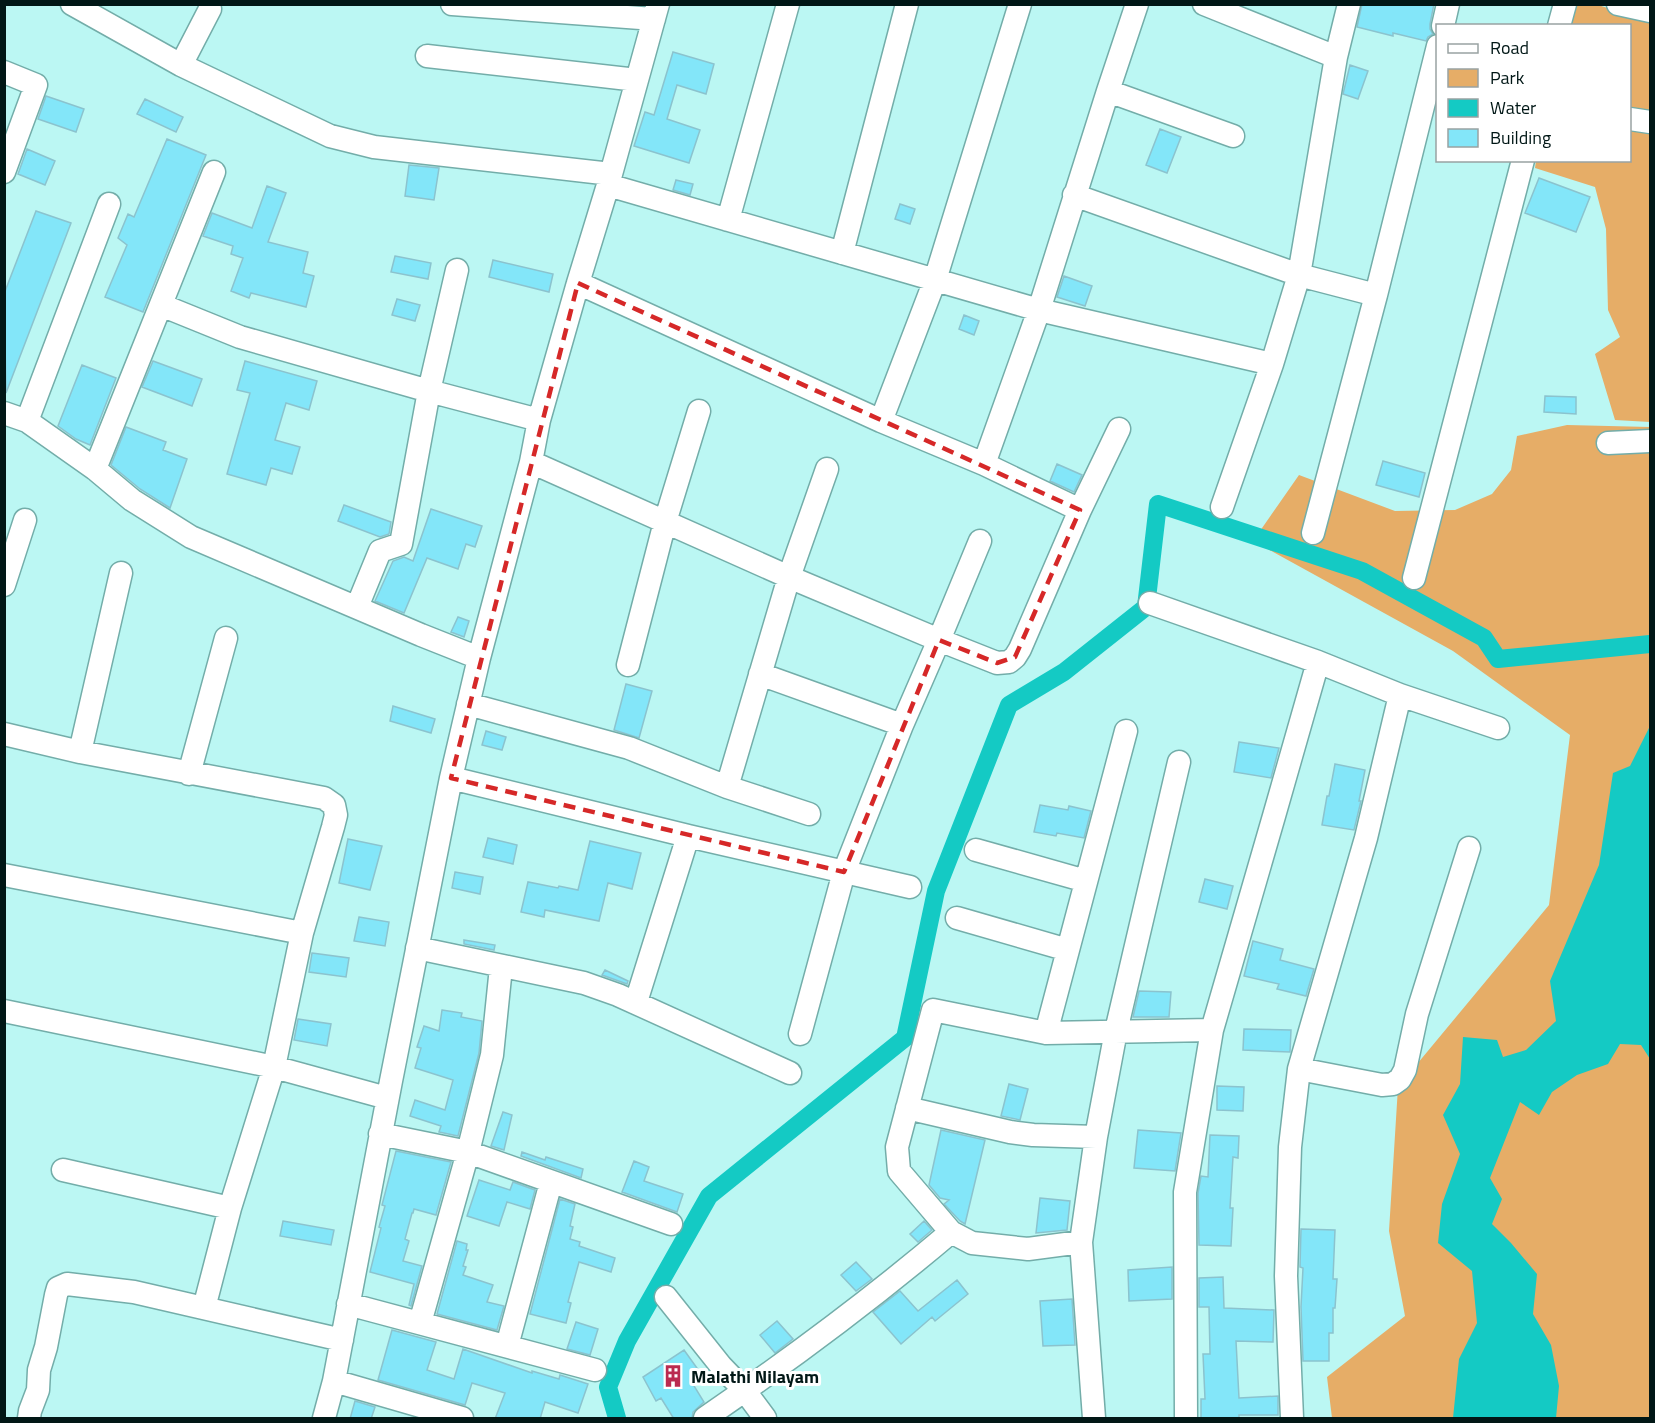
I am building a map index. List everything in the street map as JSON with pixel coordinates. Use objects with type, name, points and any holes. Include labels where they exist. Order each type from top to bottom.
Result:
[{"type":"street","points":[[72,4],[182,64],[330,136],[374,147],[610,179],[728,220],[1039,310],[1272,364]]},
{"type":"street","points":[[324,1419],[334,1381],[387,1098],[468,704],[531,462],[539,420],[610,179],[656,12],[452,4]]},
{"type":"street","points":[[728,220],[788,4]]},
{"type":"street","points":[[842,253],[907,4]]},
{"type":"street","points":[[881,421],[934,280],[1020,4]]},
{"type":"street","points":[[984,464],[1039,310],[1107,91],[1137,4]]},
{"type":"street","points":[[1204,4],[1336,57]]},
{"type":"street","points":[[1222,507],[1272,364],[1299,275],[1336,57],[1349,4]]},
{"type":"street","points":[[1443,24],[1448,4]]},
{"type":"street","points":[[1560,24],[1565,4]]},
{"type":"street","points":[[1618,4],[1650,11]]},
{"type":"street","points":[[182,64],[210,9]]},
{"type":"street","points":[[1313,533],[1376,295],[1436,50]]},
{"type":"street","points":[[427,56],[637,80]]},
{"type":"street","points":[[4,72],[36,85],[4,172]]},
{"type":"street","points":[[1107,91],[1233,136]]},
{"type":"street","points":[[1631,119],[1650,122]]},
{"type":"street","points":[[1414,578],[1522,162]]},
{"type":"street","points":[[95,469],[214,172]]},
{"type":"street","points":[[1074,195],[1299,275],[1376,295]]},
{"type":"street","points":[[27,421],[109,204]]},
{"type":"street","points":[[357,607],[380,551],[401,544],[429,391],[457,270]]},
{"type":"street","points":[[578,283],[881,421],[984,464],[1080,510]]},
{"type":"street","points":[[161,305],[240,337],[539,420]]},
{"type":"street","points":[[628,665],[665,522],[699,411]]},
{"type":"street","points":[[4,413],[27,421],[95,469],[132,500],[191,537],[479,658]]},
{"type":"street","points":[[531,462],[789,577],[998,663],[1009,662],[1020,649],[1080,510],[1119,429]]},
{"type":"street","points":[[1608,443],[1650,441]]},
{"type":"street","points":[[727,787],[789,577],[827,469]]},
{"type":"street","points":[[4,585],[24,520]]},
{"type":"street","points":[[800,1034],[844,872],[902,725],[980,541]]},
{"type":"street","points":[[80,752],[122,573]]},
{"type":"street","points":[[1150,603],[1318,662],[1400,695],[1498,728]]},
{"type":"street","points":[[189,774],[226,638]]},
{"type":"street","points":[[1186,1419],[1185,1192],[1212,1030],[1318,662]]},
{"type":"street","points":[[760,674],[902,725]]},
{"type":"street","points":[[1292,1419],[1286,1276],[1290,1147],[1299,1069],[1366,838],[1400,695]]},
{"type":"street","points":[[468,704],[628,748],[727,787],[808,814]]},
{"type":"street","points":[[1046,1033],[1126,731]]},
{"type":"street","points":[[4,735],[189,774],[324,798],[334,805],[336,815],[302,933],[274,1067],[230,1208],[204,1308]]},
{"type":"street","points":[[1094,1419],[1081,1242],[1096,1137],[1116,1031],[1179,762]]},
{"type":"street","points":[[451,778],[910,887]]},
{"type":"street","points":[[636,1002],[688,836]]},
{"type":"street","points":[[1299,1069],[1382,1085],[1393,1084],[1400,1079],[1405,1070],[1417,1014],[1469,848]]},
{"type":"street","points":[[976,850],[1086,881]]},
{"type":"street","points":[[4,875],[302,933]]},
{"type":"street","points":[[957,918],[1068,950]]},
{"type":"street","points":[[417,948],[584,983],[636,1002],[790,1073]]},
{"type":"street","points":[[420,1323],[468,1152],[492,1055],[501,967]]},
{"type":"street","points":[[1081,1242],[1028,1249],[972,1243],[951,1232],[899,1171],[897,1147],[933,1010],[1046,1033],[1212,1030]]},
{"type":"street","points":[[4,1011],[274,1067],[387,1098]]},
{"type":"street","points":[[907,1108],[1010,1132],[1096,1137]]},
{"type":"street","points":[[380,1134],[468,1152],[671,1224]]},
{"type":"street","points":[[63,1170],[230,1208]]},
{"type":"street","points":[[507,1346],[551,1182]]},
{"type":"street","points":[[705,1419],[814,1341],[885,1287],[951,1232]]},
{"type":"street","points":[[29,1419],[38,1390],[39,1370],[46,1347],[52,1307],[58,1288],[67,1284],[134,1292],[342,1340]]},
{"type":"street","points":[[666,1297],[721,1366],[745,1391],[765,1419]]},
{"type":"street","points":[[348,1304],[596,1370]]},
{"type":"street","points":[[334,1381],[420,1413],[462,1419]]},
{"type":"highlighted area","points":[[578,283],[1080,510],[1015,657],[997,663],[939,640],[844,872],[451,778]]},
{"type":"green space","points":[[1572,5],[1598,5],[1649,21],[1650,118],[1631,115],[1631,24],[1566,24]]},
{"type":"green space","points":[[1631,125],[1650,127],[1650,422],[1615,420],[1595,354],[1620,337],[1608,310],[1606,229],[1595,187],[1535,168],[1536,162],[1631,162]]},
{"type":"green space","points":[[1567,425],[1650,427],[1650,1418],[1332,1418],[1327,1377],[1405,1316],[1389,1231],[1398,1087],[1549,905],[1570,735],[1453,651],[1253,541],[1299,475],[1395,511],[1455,510],[1492,494],[1511,470],[1517,436]]},
{"type":"water","points":[[1650,726],[1650,1059],[1641,1045],[1620,1044],[1608,1064],[1577,1075],[1552,1092],[1539,1115],[1520,1102],[1490,1178],[1502,1199],[1492,1224],[1537,1274],[1533,1314],[1551,1345],[1559,1386],[1556,1418],[1453,1418],[1459,1359],[1477,1323],[1472,1271],[1438,1243],[1442,1204],[1460,1154],[1443,1115],[1460,1084],[1463,1037],[1497,1040],[1503,1057],[1526,1050],[1556,1021],[1550,981],[1599,865],[1613,773],[1630,766]]},
{"type":"building","points":[[1362,4],[1434,4],[1430,24],[1433,34],[1426,41],[1357,27]]},
{"type":"building","points":[[673,52],[714,64],[706,94],[677,85],[667,119],[700,130],[689,163],[634,146],[645,112],[654,115]]},
{"type":"building","points":[[1350,65],[1368,71],[1358,99],[1343,94]]},
{"type":"building","points":[[46,96],[84,109],[76,132],[38,119]]},
{"type":"building","points":[[145,99],[183,117],[176,132],[137,114]]},
{"type":"building","points":[[1160,129],[1181,137],[1167,173],[1146,165]]},
{"type":"building","points":[[167,139],[206,155],[143,312],[105,297],[127,245],[118,238],[128,214],[134,217]]},
{"type":"building","points":[[27,149],[55,161],[45,185],[18,174]]},
{"type":"building","points":[[409,165],[439,168],[434,200],[405,196]]},
{"type":"building","points":[[1539,178],[1590,197],[1576,232],[1525,213]]},
{"type":"building","points":[[676,180],[693,184],[690,195],[673,190]]},
{"type":"building","points":[[267,186],[286,193],[268,242],[308,252],[303,273],[314,276],[306,307],[251,293],[249,298],[231,291],[243,258],[231,254],[233,246],[203,236],[212,213],[252,228]]},
{"type":"building","points":[[900,204],[915,209],[910,224],[895,219]]},
{"type":"building","points":[[36,211],[71,223],[6,393],[4,294]]},
{"type":"building","points":[[395,256],[431,263],[428,279],[391,272]]},
{"type":"building","points":[[493,260],[553,274],[549,292],[489,277]]},
{"type":"building","points":[[1064,276],[1092,286],[1085,306],[1057,297]]},
{"type":"building","points":[[397,299],[420,305],[415,321],[392,315]]},
{"type":"building","points":[[964,315],[979,321],[974,335],[959,329]]},
{"type":"building","points":[[153,361],[202,379],[192,406],[142,387]]},
{"type":"building","points":[[245,361],[317,381],[309,410],[286,403],[275,440],[300,447],[292,474],[271,468],[266,485],[227,474],[250,393],[237,390]]},
{"type":"building","points":[[82,365],[116,378],[90,445],[76,439],[58,426]]},
{"type":"building","points":[[1545,396],[1576,397],[1576,414],[1544,412]]},
{"type":"building","points":[[126,427],[166,442],[163,450],[187,459],[170,508],[140,489],[111,465]]},
{"type":"building","points":[[1383,461],[1425,473],[1419,497],[1376,485]]},
{"type":"building","points":[[1057,464],[1082,475],[1074,492],[1050,481]]},
{"type":"building","points":[[344,505],[391,522],[389,534],[380,537],[338,521]]},
{"type":"building","points":[[431,509],[482,526],[475,547],[466,544],[458,569],[427,558],[404,613],[375,601],[393,561],[404,557],[413,561]]},
{"type":"building","points":[[458,617],[469,621],[464,637],[451,632]]},
{"type":"building","points":[[626,684],[652,691],[639,738],[614,730]]},
{"type":"building","points":[[393,706],[435,719],[431,733],[390,721]]},
{"type":"building","points":[[486,731],[506,737],[502,750],[482,745]]},
{"type":"building","points":[[1239,742],[1279,748],[1271,778],[1234,772]]},
{"type":"building","points":[[1335,764],[1365,770],[1354,830],[1322,825]]},
{"type":"building","points":[[1040,805],[1068,810],[1069,806],[1091,811],[1084,838],[1034,832]]},
{"type":"building","points":[[488,838],[517,845],[513,864],[483,857]]},
{"type":"building","points":[[348,839],[382,846],[370,890],[339,883]]},
{"type":"building","points":[[590,841],[641,853],[632,889],[608,883],[599,921],[545,910],[544,917],[521,912],[528,882],[578,890]]},
{"type":"building","points":[[455,872],[483,877],[480,894],[452,888]]},
{"type":"building","points":[[1205,879],[1233,886],[1227,909],[1199,902]]},
{"type":"building","points":[[359,917],[389,922],[385,946],[354,941]]},
{"type":"building","points":[[464,940],[495,945],[494,950],[464,944]]},
{"type":"building","points":[[1253,941],[1283,949],[1280,960],[1314,969],[1306,996],[1277,989],[1279,984],[1244,976]]},
{"type":"building","points":[[312,953],[349,958],[346,977],[309,972]]},
{"type":"building","points":[[605,970],[628,981],[627,984],[602,975]]},
{"type":"building","points":[[1139,991],[1171,992],[1169,1017],[1133,1017]]},
{"type":"building","points":[[442,1010],[462,1013],[461,1017],[482,1021],[479,1053],[458,1136],[439,1132],[441,1126],[410,1116],[415,1100],[445,1110],[453,1080],[415,1068],[421,1048],[417,1047],[424,1026],[439,1031]]},
{"type":"building","points":[[298,1019],[331,1024],[327,1046],[294,1040]]},
{"type":"building","points":[[1244,1029],[1291,1030],[1290,1052],[1243,1050]]},
{"type":"building","points":[[1009,1084],[1028,1089],[1020,1120],[1001,1116]]},
{"type":"building","points":[[1217,1086],[1244,1087],[1243,1111],[1217,1110]]},
{"type":"building","points":[[503,1112],[512,1115],[504,1150],[491,1146]]},
{"type":"building","points":[[941,1130],[985,1140],[965,1224],[944,1204],[949,1200],[940,1198],[929,1185]]},
{"type":"building","points":[[1138,1130],[1181,1133],[1175,1171],[1134,1168]]},
{"type":"building","points":[[1210,1135],[1239,1136],[1238,1158],[1233,1157],[1230,1208],[1233,1208],[1231,1246],[1199,1245],[1198,1193],[1201,1176],[1208,1177]]},
{"type":"building","points":[[396,1151],[451,1162],[436,1215],[414,1209],[412,1213],[405,1239],[409,1241],[403,1261],[422,1266],[411,1306],[409,1305],[414,1284],[370,1272],[385,1206],[382,1205]]},
{"type":"building","points":[[522,1152],[583,1169],[581,1178],[521,1156]]},
{"type":"building","points":[[634,1161],[649,1167],[644,1181],[683,1194],[677,1212],[622,1192]]},
{"type":"building","points":[[479,1180],[510,1190],[513,1182],[535,1190],[530,1209],[507,1202],[499,1226],[467,1216]]},
{"type":"building","points":[[1040,1198],[1070,1201],[1067,1230],[1036,1233]]},
{"type":"building","points":[[560,1199],[575,1204],[570,1226],[573,1227],[570,1239],[580,1242],[579,1246],[615,1258],[611,1272],[579,1262],[568,1302],[571,1303],[566,1323],[530,1314]]},
{"type":"building","points":[[283,1221],[334,1230],[331,1245],[280,1236]]},
{"type":"building","points":[[924,1221],[932,1230],[918,1242],[910,1234]]},
{"type":"building","points":[[1301,1229],[1335,1230],[1333,1279],[1337,1279],[1335,1308],[1333,1308],[1333,1333],[1329,1333],[1329,1361],[1303,1361]]},
{"type":"building","points":[[457,1241],[467,1244],[466,1250],[468,1250],[463,1266],[466,1267],[463,1275],[493,1285],[487,1302],[504,1306],[497,1330],[437,1314]]},
{"type":"building","points":[[856,1262],[872,1279],[856,1291],[841,1275]]},
{"type":"building","points":[[1172,1267],[1172,1299],[1129,1301],[1128,1270]]},
{"type":"building","points":[[1223,1277],[1224,1308],[1274,1310],[1273,1342],[1236,1341],[1239,1398],[1278,1396],[1278,1415],[1239,1415],[1239,1419],[1201,1419],[1201,1399],[1205,1399],[1203,1354],[1210,1354],[1209,1307],[1199,1307],[1199,1278]]},
{"type":"building","points":[[957,1280],[968,1294],[935,1321],[932,1317],[901,1344],[873,1312],[900,1291],[918,1311]]},
{"type":"building","points":[[1072,1299],[1075,1345],[1043,1346],[1040,1301]]},
{"type":"building","points":[[777,1321],[793,1339],[775,1353],[760,1335]]},
{"type":"building","points":[[576,1322],[598,1329],[590,1355],[567,1349]]},
{"type":"building","points":[[392,1330],[436,1342],[427,1370],[454,1379],[463,1349],[532,1373],[532,1371],[559,1379],[560,1375],[588,1384],[578,1413],[545,1402],[540,1419],[495,1419],[505,1393],[472,1383],[465,1405],[378,1380]]},
{"type":"building","name":"Malathi Nilayam","points":[[684,1350],[702,1375],[691,1381],[704,1402],[693,1412],[692,1419],[674,1419],[661,1398],[656,1401],[643,1377]]},
{"type":"building","points":[[355,1401],[375,1407],[371,1419],[350,1419]]},
{"type":"waterway","points":[[617,1418],[608,1387],[627,1341],[709,1196],[905,1038],[936,891],[1009,705],[1064,672],[1146,607],[1158,504],[1362,571],[1484,638],[1498,659],[1650,644]]},
{"type":"place","name":"Malathi Nilayam","points":[[673,1376]]}]
